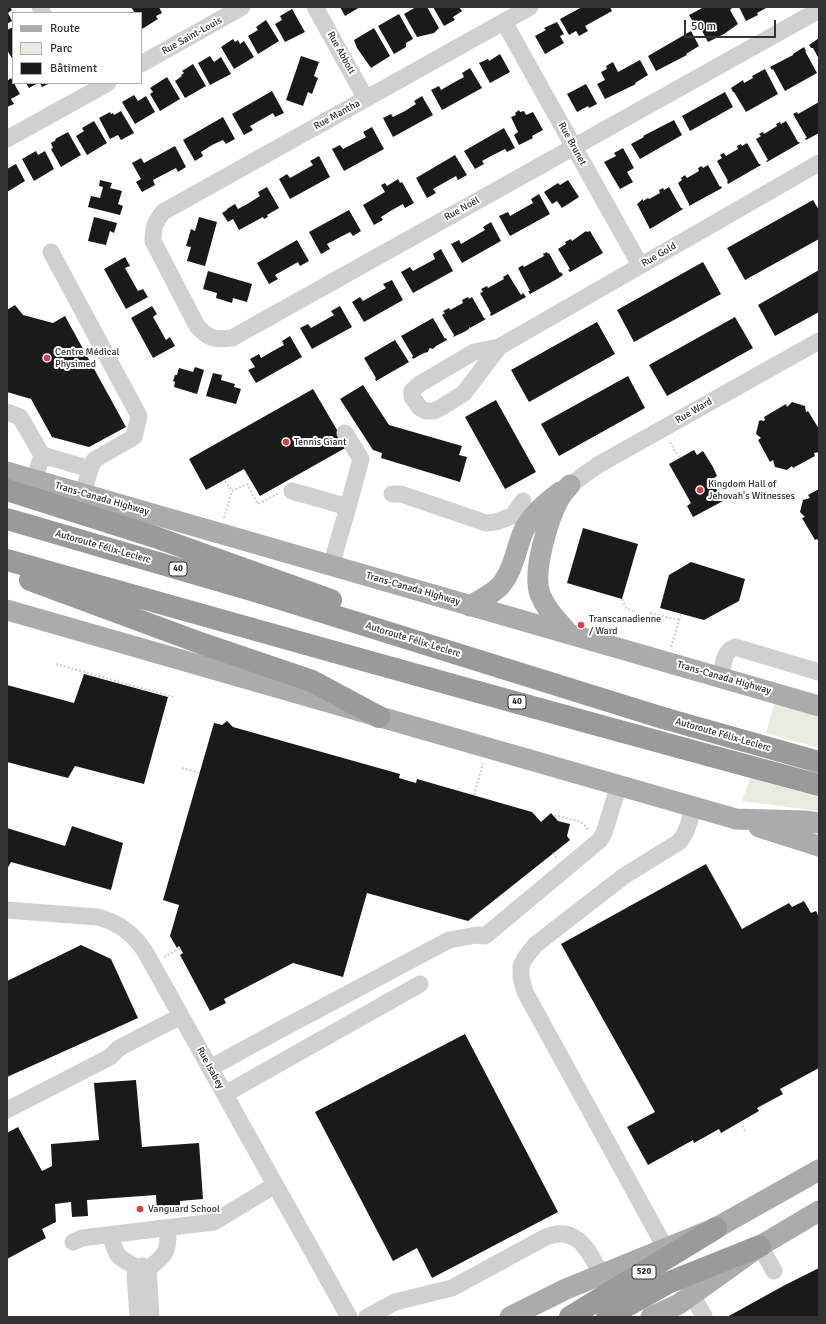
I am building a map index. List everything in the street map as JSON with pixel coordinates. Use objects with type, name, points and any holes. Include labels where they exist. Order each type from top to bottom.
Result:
[{"type":"highway","points":[[7,490],[155,537],[353,608],[436,647]]},
{"type":"highway","name":"Autoroute Félix-Leclerc","points":[[7,520],[250,590],[663,718],[819,762]]},
{"type":"highway","name":"40","points":[[7,560],[695,752],[819,785]]},
{"type":"highway","points":[[7,571],[203,644],[312,681],[378,717]]},
{"type":"highway","name":"520","points":[[570,1317],[716,1228]]},
{"type":"highway","name":"520","points":[[607,1317],[670,1282],[760,1246]]},
{"type":"main road","name":"Trans-Canada Highway","points":[[7,472],[819,706]]},
{"type":"main road","points":[[470,606],[492,592],[501,584],[511,567],[521,537],[530,520],[544,504],[570,485]]},
{"type":"main road","points":[[569,634],[549,611],[542,600],[539,592],[538,574],[542,549],[549,522],[559,500],[570,485]]},
{"type":"main road","points":[[7,610],[736,819],[819,846]]},
{"type":"main road","points":[[736,819],[805,821],[819,823]]},
{"type":"main road","points":[[510,1317],[566,1289],[716,1228],[819,1170]]},
{"type":"main road","points":[[651,1317],[679,1304],[760,1246],[819,1211]]},
{"type":"street","name":"Rue Saint-Louis","points":[[142,63],[242,7]]},
{"type":"street","name":"Rue Abbott","points":[[315,7],[366,99]]},
{"type":"street","name":"Rue Mantha","points":[[153,231],[156,221],[163,212],[530,7]]},
{"type":"street","name":"Rue Noël","points":[[153,231],[152,241],[197,326],[205,334],[218,340],[232,338],[573,146],[819,10]]},
{"type":"street","name":"Rue Brunet","points":[[504,22],[640,266]]},
{"type":"street","points":[[7,139],[85,89],[104,84]]},
{"type":"street","name":"Rue Gold","points":[[499,347],[464,393],[442,407],[434,411],[426,411],[420,408],[412,397],[412,390],[418,385],[461,359],[474,352],[499,347],[819,163]]},
{"type":"street","points":[[50,252],[139,414],[134,438],[94,460],[91,464],[83,494]]},
{"type":"street","name":"Rue Ward","points":[[570,485],[609,459],[819,340]]},
{"type":"street","points":[[7,412],[20,417],[42,455],[90,469]]},
{"type":"street","points":[[332,566],[361,459],[345,433]]},
{"type":"street","points":[[34,480],[42,455]]},
{"type":"street","points":[[288,490],[348,507]]},
{"type":"street","points":[[392,494],[401,494],[486,523],[496,522],[512,516],[523,501]]},
{"type":"street","points":[[721,677],[727,653],[735,647],[819,672]]},
{"type":"street","points":[[210,1068],[449,940],[477,935],[484,936],[600,840],[604,833],[619,785]]},
{"type":"street","points":[[666,1249],[525,992],[521,982],[521,971],[522,962],[528,953],[547,936],[624,876],[679,842],[684,837],[694,807]]},
{"type":"street","name":"Rue Isabey","points":[[7,910],[97,917],[109,920],[133,936],[143,948],[349,1317]]},
{"type":"street","points":[[225,1094],[420,984]]},
{"type":"street","points":[[7,1110],[110,1057],[119,1048],[181,1016]]},
{"type":"street","points":[[73,1242],[82,1238],[214,1222],[275,1184]]},
{"type":"street","points":[[138,1317],[135,1276],[143,1269],[160,1260],[166,1251],[168,1242],[168,1228]]},
{"type":"street","points":[[367,1317],[395,1302],[452,1288],[553,1234],[567,1235],[580,1241],[601,1274]]},
{"type":"street","points":[[111,1235],[114,1250],[119,1258],[143,1269]]},
{"type":"street","points":[[760,1246],[774,1271]]},
{"type":"street","points":[[143,1269],[151,1317]]},
{"type":"street","points":[[692,1294],[704,1316]]},
{"type":"path","points":[[670,442],[680,459]]},
{"type":"path","points":[[225,481],[232,492]]},
{"type":"path","points":[[222,523],[232,492],[247,484],[258,504],[288,490]]},
{"type":"path","points":[[622,599],[626,608],[636,612]]},
{"type":"path","points":[[650,612],[679,620]]},
{"type":"path","points":[[670,652],[681,614]]},
{"type":"path","points":[[56,664],[173,697]]},
{"type":"path","points":[[474,795],[484,758]]},
{"type":"path","points":[[182,768],[200,773]]},
{"type":"path","points":[[554,816],[582,822],[587,828]]},
{"type":"path","points":[[163,957],[180,948]]},
{"type":"path","points":[[740,1122],[745,1131]]},
{"type":"green space","points":[[775,701],[819,713],[819,748],[766,733]]},
{"type":"green space","points":[[750,778],[819,797],[819,811],[742,801]]},
{"type":"building","points":[[7,7],[10,7],[12,10],[8,13],[12,21],[7,24]]},
{"type":"building","points":[[131,7],[159,7],[162,13],[156,16],[158,19],[142,29],[142,12],[134,12]]},
{"type":"building","points":[[340,7],[360,7],[345,16]]},
{"type":"building","points":[[416,7],[427,7],[439,28],[434,33],[417,37],[404,14]]},
{"type":"building","points":[[433,7],[459,7],[462,11],[453,17],[455,20],[444,26]]},
{"type":"building","points":[[582,7],[610,7],[612,11],[585,26],[588,31],[579,36],[576,31],[569,35],[560,19]]},
{"type":"building","points":[[704,7],[732,7],[730,10],[738,24],[724,34],[708,42],[700,27],[697,29],[689,15]]},
{"type":"building","points":[[739,7],[768,7],[757,13],[758,15],[746,21]]},
{"type":"building","points":[[292,9],[305,32],[285,42],[275,24],[282,20],[280,16]]},
{"type":"building","points":[[399,14],[413,39],[406,43],[406,47],[394,54],[378,26]]},
{"type":"building","points":[[266,20],[279,41],[258,54],[248,36],[258,30],[256,27]]},
{"type":"building","points":[[557,22],[564,34],[560,36],[564,43],[545,54],[535,36],[546,30],[544,28]]},
{"type":"building","points":[[12,28],[12,58],[7,50],[7,30]]},
{"type":"building","points":[[374,28],[390,56],[371,68],[357,48],[354,40]]},
{"type":"building","points":[[691,31],[699,46],[686,54],[687,55],[656,71],[648,56]]},
{"type":"building","points":[[819,38],[819,59],[813,48],[809,45]]},
{"type":"building","points":[[233,39],[235,42],[238,40],[240,44],[244,41],[254,57],[234,69],[221,47]]},
{"type":"building","points":[[804,47],[817,73],[785,91],[773,69],[772,70],[770,67],[793,55]]},
{"type":"building","points":[[500,54],[510,72],[490,83],[479,63],[488,59],[489,61]]},
{"type":"building","points":[[210,56],[214,62],[221,57],[231,74],[210,85],[198,63]]},
{"type":"building","points":[[301,56],[319,62],[314,76],[318,78],[312,94],[308,92],[303,106],[286,100]]},
{"type":"building","points":[[640,60],[648,75],[635,83],[636,84],[605,99],[597,84],[605,80],[601,72],[607,69],[606,66],[613,62],[618,72]]},
{"type":"building","points":[[193,64],[206,86],[185,98],[175,81],[182,76],[181,75],[184,73],[182,71]]},
{"type":"building","points":[[470,68],[482,88],[442,110],[431,90],[439,86],[441,90],[464,77],[462,73]]},
{"type":"building","points":[[765,69],[778,94],[746,112],[731,88],[743,80],[744,83],[753,78],[752,76]]},
{"type":"building","points":[[167,77],[180,99],[160,111],[150,94],[153,92],[150,88]]},
{"type":"building","points":[[11,78],[12,84],[14,84],[20,94],[11,99],[14,104],[7,107],[7,81]]},
{"type":"building","points":[[27,84],[36,84],[29,88]]},
{"type":"building","points":[[40,84],[48,84],[42,87]]},
{"type":"building","points":[[586,84],[597,104],[589,108],[588,106],[577,112],[567,94]]},
{"type":"building","points":[[272,91],[284,113],[275,117],[273,113],[250,126],[253,130],[244,135],[232,114]]},
{"type":"building","points":[[725,92],[733,107],[690,131],[682,116]]},
{"type":"building","points":[[134,95],[138,101],[146,96],[155,112],[135,124],[122,102]]},
{"type":"building","points":[[422,96],[433,115],[393,137],[383,118],[391,114],[393,117],[405,111],[416,104],[414,101]]},
{"type":"building","points":[[819,102],[819,133],[806,140],[805,138],[807,138],[793,114],[797,112],[798,114]]},
{"type":"building","points":[[519,110],[520,112],[524,111],[526,115],[533,112],[543,130],[532,136],[533,138],[519,145],[514,135],[518,132],[511,117],[516,115],[515,113]]},
{"type":"building","points":[[121,111],[134,133],[121,140],[118,135],[110,139],[99,118],[110,112],[114,115]]},
{"type":"building","points":[[223,117],[235,139],[226,144],[223,140],[212,145],[201,152],[203,156],[195,161],[183,140]]},
{"type":"building","points":[[674,120],[682,135],[640,159],[631,144]]},
{"type":"building","points":[[94,121],[107,143],[87,155],[76,136],[84,131],[82,128]]},
{"type":"building","points":[[786,121],[800,143],[767,162],[766,161],[768,160],[756,139],[761,136],[759,134],[763,132],[764,134],[777,126],[776,124],[780,122],[781,124]]},
{"type":"building","points":[[372,127],[384,149],[344,171],[332,149],[340,145],[343,149],[366,137],[363,132]]},
{"type":"building","points":[[504,128],[515,148],[507,152],[505,149],[493,155],[482,161],[484,164],[475,169],[464,151]]},
{"type":"building","points":[[68,132],[81,155],[61,167],[51,149],[53,148],[51,143]]},
{"type":"building","points":[[747,143],[761,165],[728,184],[728,181],[717,161],[722,158],[720,155],[724,153],[726,156],[738,149],[737,146],[741,144],[742,146]]},
{"type":"building","points":[[175,146],[186,167],[178,172],[176,168],[153,180],[155,185],[142,192],[136,182],[141,179],[132,163],[141,158],[144,163]]},
{"type":"building","points":[[623,148],[634,168],[627,172],[633,182],[620,189],[604,162],[616,156],[614,153]]},
{"type":"building","points":[[36,151],[38,155],[45,151],[54,169],[34,181],[22,159]]},
{"type":"building","points":[[455,155],[467,175],[458,180],[456,176],[433,189],[436,193],[427,198],[416,178]]},
{"type":"building","points":[[319,156],[330,177],[290,199],[279,179],[287,174],[290,178],[313,165],[310,161]]},
{"type":"building","points":[[16,164],[25,181],[7,192],[7,169]]},
{"type":"building","points":[[708,165],[722,188],[689,206],[678,183],[685,175],[687,178],[699,171],[698,168],[702,166],[703,168]]},
{"type":"building","points":[[398,179],[400,183],[402,182],[414,203],[405,208],[403,204],[392,210],[381,217],[383,220],[374,225],[363,205],[385,192],[381,185],[385,183],[387,186]]},
{"type":"building","points":[[100,180],[112,183],[110,188],[122,191],[118,204],[123,206],[120,215],[88,207],[91,196],[100,198],[103,187],[99,186]]},
{"type":"building","points":[[568,180],[579,197],[562,208],[557,201],[552,204],[544,192],[558,183],[560,185]]},
{"type":"building","points":[[267,187],[279,208],[267,215],[268,217],[264,219],[263,217],[239,230],[233,219],[228,222],[222,213],[235,204],[238,209],[249,203],[260,196],[258,192]]},
{"type":"building","points":[[669,187],[683,209],[650,229],[637,204],[643,199],[643,201],[660,193],[659,190],[663,188],[664,190]]},
{"type":"building","points":[[539,194],[550,214],[510,236],[499,216],[508,212],[510,216],[533,203],[531,199]]},
{"type":"building","points":[[813,200],[819,210],[819,239],[745,280],[727,248]]},
{"type":"building","points":[[349,210],[361,231],[353,236],[350,232],[327,244],[330,249],[321,254],[309,232]]},
{"type":"building","points":[[94,217],[117,223],[114,233],[110,231],[106,245],[88,241]]},
{"type":"building","points":[[199,217],[217,222],[205,266],[187,261],[191,247],[186,246],[191,229],[195,231]]},
{"type":"building","points":[[491,222],[501,241],[462,263],[451,244],[459,240],[461,244],[485,230],[483,227]]},
{"type":"building","points":[[586,231],[590,231],[603,253],[570,272],[568,270],[570,269],[558,249],[566,244],[565,242],[571,239],[572,241]]},
{"type":"building","points":[[297,240],[309,261],[300,266],[298,262],[275,275],[278,279],[269,284],[257,263]]},
{"type":"building","points":[[441,249],[453,271],[413,293],[401,272],[410,267],[413,271],[435,259],[433,254]]},
{"type":"building","points":[[547,252],[560,273],[561,272],[563,275],[530,294],[528,291],[530,291],[518,268],[523,265],[524,267],[544,256],[543,254]]},
{"type":"building","points":[[125,257],[130,266],[125,268],[138,291],[143,289],[148,297],[126,309],[104,269]]},
{"type":"building","points":[[703,262],[721,294],[634,342],[617,310]]},
{"type":"building","points":[[819,270],[819,312],[775,336],[758,305]]},
{"type":"building","points":[[208,271],[252,284],[247,302],[233,298],[232,303],[216,298],[217,293],[203,289]]},
{"type":"building","points":[[508,274],[521,295],[523,293],[526,297],[491,316],[491,313],[480,293],[483,292],[481,289],[487,286],[488,288],[504,279],[503,277]]},
{"type":"building","points":[[392,280],[403,300],[364,322],[352,302],[360,297],[363,301],[386,288],[383,284]]},
{"type":"building","points":[[468,297],[469,299],[472,297],[486,319],[453,337],[454,335],[442,315],[445,313],[443,311],[449,308],[450,310],[463,303],[462,300]]},
{"type":"building","name":"Centre Médical Physimed","points":[[15,305],[23,315],[53,323],[65,316],[126,427],[89,447],[52,437],[31,399],[7,392],[7,310]]},
{"type":"building","points":[[152,306],[157,314],[153,317],[166,340],[170,337],[175,346],[153,358],[131,318]]},
{"type":"building","points":[[340,306],[352,327],[312,349],[300,328],[308,324],[311,328],[334,315],[331,311]]},
{"type":"building","points":[[735,317],[753,348],[667,396],[649,365]]},
{"type":"building","points":[[433,318],[447,340],[433,349],[430,348],[428,352],[413,359],[413,356],[401,336]]},
{"type":"building","points":[[597,322],[615,354],[529,402],[511,370]]},
{"type":"building","points":[[290,336],[302,357],[256,383],[248,370],[255,367],[250,359],[259,354],[261,358],[284,345],[282,341]]},
{"type":"building","points":[[395,340],[409,362],[376,381],[376,378],[364,358]]},
{"type":"building","points":[[195,367],[204,370],[197,394],[174,387],[175,382],[173,381],[179,368],[193,372]]},
{"type":"building","points":[[213,373],[222,375],[221,380],[235,384],[234,387],[241,389],[236,404],[206,396]]},
{"type":"building","points":[[628,376],[645,408],[559,456],[541,424]]},
{"type":"building","points":[[363,385],[389,425],[462,446],[459,455],[467,457],[460,482],[381,458],[382,453],[373,450],[340,399]]},
{"type":"building","points":[[313,389],[347,447],[260,496],[244,469],[206,490],[189,459]]},
{"type":"building","points":[[496,400],[536,472],[505,489],[465,417]]},
{"type":"building","points":[[792,402],[805,406],[806,412],[808,411],[819,429],[819,452],[814,453],[815,456],[793,468],[792,466],[787,470],[775,467],[773,460],[770,462],[758,440],[761,438],[756,434],[759,421],[765,420],[764,417],[786,404],[787,407]]},
{"type":"building","name":"Kingdom Hall of Jehovah's Witnesses","points":[[694,450],[697,455],[703,451],[713,467],[717,476],[711,480],[723,501],[693,517],[687,506],[691,503],[669,464]]},
{"type":"building","points":[[819,489],[819,542],[817,539],[815,540],[802,518],[805,517],[800,512],[803,500],[810,498],[808,495]]},
{"type":"building","points":[[583,528],[638,544],[622,599],[567,583]]},
{"type":"building","points":[[691,562],[745,579],[739,601],[704,620],[660,608],[669,575]]},
{"type":"building","points":[[84,674],[168,697],[144,784],[75,766],[68,778],[7,762],[7,685],[74,703]]},
{"type":"building","points":[[227,721],[233,727],[400,774],[399,778],[416,783],[417,779],[532,812],[541,822],[551,813],[558,821],[570,824],[567,836],[570,840],[468,921],[367,893],[343,977],[293,963],[224,999],[226,1003],[210,1011],[180,955],[183,953],[179,946],[177,948],[170,936],[179,905],[163,900],[214,723],[222,725]]},
{"type":"building","points":[[72,826],[123,843],[111,890],[11,862],[7,869],[7,828],[65,846]]},
{"type":"building","points":[[706,864],[742,929],[789,903],[792,907],[804,901],[811,913],[816,911],[819,917],[819,1068],[780,1089],[783,1094],[757,1108],[759,1111],[721,1133],[719,1129],[694,1143],[693,1140],[648,1165],[627,1127],[655,1112],[561,944]]},
{"type":"building","points":[[81,945],[111,959],[138,1018],[7,1077],[7,981]]},
{"type":"building","points":[[465,1034],[558,1212],[432,1278],[417,1248],[393,1261],[315,1112]]},
{"type":"building","points":[[136,1080],[142,1147],[199,1143],[203,1199],[180,1201],[180,1211],[157,1212],[156,1195],[87,1200],[88,1216],[72,1217],[71,1202],[55,1204],[56,1222],[42,1229],[46,1238],[7,1259],[7,1133],[18,1127],[42,1171],[52,1166],[51,1144],[99,1140],[94,1083]]},
{"type":"building","points":[[819,1268],[819,1317],[727,1317],[785,1285]]},
{"type":"place","name":"Centre Médical Physimed","points":[[47,358]]},
{"type":"place","name":"Tennis Giant","points":[[286,442]]},
{"type":"place","name":"Kingdom Hall of Jehovah's Witnesses","points":[[700,490]]},
{"type":"place","name":"Transcanadienne / Ward","points":[[581,625]]},
{"type":"place","name":"Vanguard School","points":[[140,1209]]}]
